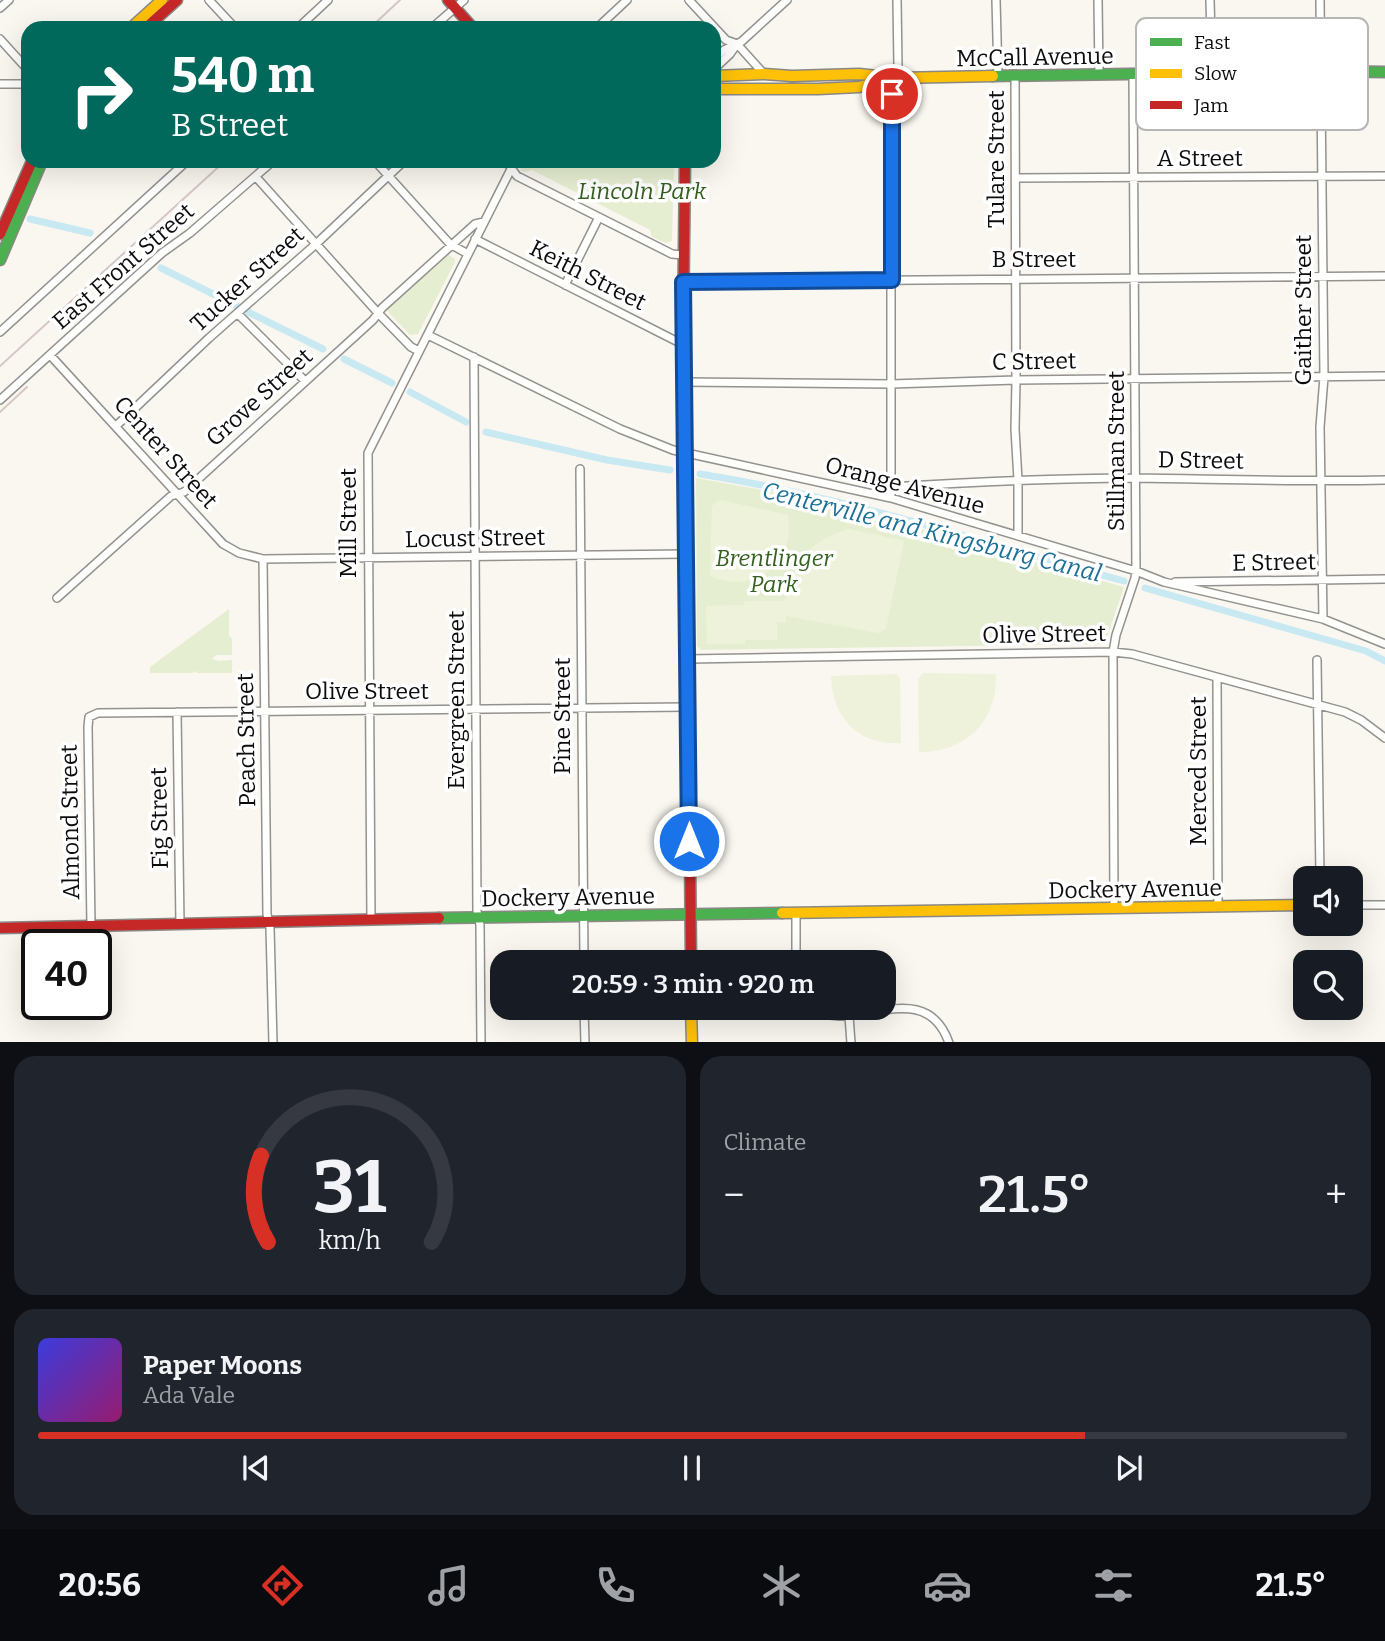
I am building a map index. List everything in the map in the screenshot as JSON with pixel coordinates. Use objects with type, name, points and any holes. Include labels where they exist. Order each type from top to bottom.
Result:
[{"type":"street","points":[[0,8],[9,0]]},
{"type":"street","points":[[139,21],[162,0]]},
{"type":"street","points":[[154,21],[177,0]]},
{"type":"street","points":[[208,0],[228,21]]},
{"type":"street","points":[[306,21],[328,0]]},
{"type":"street","points":[[438,21],[451,4],[464,0]]},
{"type":"street","points":[[604,21],[627,0]]},
{"type":"street","points":[[689,0],[708,21]]},
{"type":"street","points":[[721,53],[741,42],[787,0]]},
{"type":"street","points":[[891,498],[892,94],[898,67],[897,0]]},
{"type":"street","name":"Tulare Street","points":[[996,0],[998,76]]},
{"type":"street","points":[[1098,0],[1099,75]]},
{"type":"street","points":[[1210,0],[1210,18]]},
{"type":"street","name":"Gaither Street","points":[[1320,0],[1320,18]]},
{"type":"street","points":[[451,4],[467,21]]},
{"type":"street","points":[[721,35],[726,40],[737,44],[764,74]]},
{"type":"street","points":[[0,39],[21,62]]},
{"type":"street","points":[[721,62],[737,44]]},
{"type":"street","name":"McCall Avenue","points":[[721,76],[859,74],[897,79],[1136,75]]},
{"type":"street","name":"Tulare Street","points":[[1015,75],[1014,429],[1018,536]]},
{"type":"street","name":"Stillman Street","points":[[1114,909],[1113,652],[1136,571],[1133,75]]},
{"type":"street","name":"McCall Avenue","points":[[721,89],[859,87],[897,79]]},
{"type":"street","points":[[0,84],[21,84]]},
{"type":"street","name":"Gaither Street","points":[[1322,130],[1323,619]]},
{"type":"street","points":[[0,234],[29,168]]},
{"type":"street","points":[[0,260],[39,168]]},
{"type":"street","points":[[0,332],[179,168]]},
{"type":"street","name":"East Front Street","points":[[0,400],[162,253],[190,233],[266,168]]},
{"type":"street","points":[[381,168],[450,244],[468,254]]},
{"type":"street","name":"Tucker Street","points":[[116,426],[397,168]]},
{"type":"street","name":"Mill Street","points":[[371,919],[368,453],[511,168]]},
{"type":"street","points":[[514,168],[517,176],[672,254],[683,255]]},
{"type":"street","points":[[685,168],[683,282],[691,950]]},
{"type":"street","name":"A Street","points":[[1016,178],[1385,176]]},
{"type":"street","points":[[256,177],[378,313],[419,351]]},
{"type":"street","points":[[565,285],[600,217]]},
{"type":"street","name":"Grove Street","points":[[57,598],[172,496],[184,492],[373,320],[450,244],[475,224],[484,222]]},
{"type":"street","name":"Keith Street","points":[[475,239],[684,345]]},
{"type":"street","name":"B Street","points":[[683,282],[1385,276]]},
{"type":"street","points":[[238,314],[305,381]]},
{"type":"street","name":"Orange Avenue","points":[[428,335],[620,429],[673,450],[891,498],[1136,571],[1164,582],[1323,619],[1385,644]]},
{"type":"street","name":"Center Street","points":[[50,355],[223,544],[239,553],[263,559]]},
{"type":"street","name":"Evergreen Street","points":[[474,357],[481,1042]]},
{"type":"street","name":"C Street","points":[[684,382],[891,384],[1385,376]]},
{"type":"street","name":"Pine Street","points":[[580,469],[584,950]]},
{"type":"street","name":"D Street","points":[[891,486],[1135,478],[1321,482],[1385,480]]},
{"type":"street","name":"Locust Street","points":[[263,559],[687,554]]},
{"type":"street","name":"Peach Street","points":[[263,559],[267,914],[270,928],[273,1042]]},
{"type":"street","name":"E Street","points":[[1164,582],[1385,579]]},
{"type":"street","name":"Olive Street","points":[[688,659],[1113,652],[1132,654],[1318,704],[1354,716],[1385,738]]},
{"type":"street","points":[[1317,660],[1320,866]]},
{"type":"street","name":"Merced Street","points":[[1217,678],[1218,906]]},
{"type":"street","name":"Olive Street","points":[[89,717],[98,713],[688,707]]},
{"type":"street","name":"Fig Street","points":[[177,712],[180,925]]},
{"type":"street","name":"Almond Street","points":[[89,717],[91,926]]},
{"type":"street","name":"Dockery Avenue","points":[[0,926],[1293,905]]},
{"type":"street","points":[[1363,905],[1385,905]]},
{"type":"street","points":[[796,913],[796,950]]},
{"type":"street","points":[[896,1008],[918,1010],[931,1015],[949,1042]]},
{"type":"street","points":[[584,1020],[585,1042]]},
{"type":"street","points":[[691,1020],[692,1042]]},
{"type":"street","points":[[849,1020],[852,1042]]},
{"type":"green space","name":"Lincoln Park","points":[[520,168],[674,168],[672,241],[666,243],[652,237],[650,230],[532,170],[521,171]]},
{"type":"green space","points":[[445,255],[455,259],[455,262],[418,334],[410,335],[387,308]]},
{"type":"green space","name":"Brentlinger Park","points":[[696,478],[795,496],[868,514],[1124,587],[1107,637],[1101,644],[701,650],[697,646]]},
{"type":"green space","points":[[720,500],[788,515],[789,532],[785,548],[778,561],[756,578],[727,581],[710,576],[712,506]]},
{"type":"green space","points":[[849,529],[904,541],[886,628],[879,633],[786,616],[786,622],[777,622],[777,640],[745,640],[745,644],[707,644],[706,606],[744,605],[745,601],[785,601],[793,575],[806,554],[824,539]]},
{"type":"green space","points":[[229,609],[232,655],[216,655],[212,659],[232,660],[232,673],[150,673],[150,667]]},
{"type":"green space","points":[[923,673],[996,674],[995,691],[985,720],[976,731],[951,747],[919,752],[918,679]]},
{"type":"green space","points":[[896,674],[900,678],[901,743],[872,740],[850,726],[842,716],[836,704],[831,676]]},
{"type":"waterway","name":"Centerville and Kingsburg Canal","points":[[30,219],[90,233]]},
{"type":"waterway","name":"Centerville and Kingsburg Canal","points":[[161,268],[237,306]]},
{"type":"waterway","name":"Centerville and Kingsburg Canal","points":[[248,312],[323,349]]},
{"type":"waterway","name":"Centerville and Kingsburg Canal","points":[[344,359],[392,383]]},
{"type":"waterway","name":"Centerville and Kingsburg Canal","points":[[410,392],[466,422]]},
{"type":"waterway","name":"Centerville and Kingsburg Canal","points":[[486,432],[607,460],[670,470]]},
{"type":"waterway","name":"Centerville and Kingsburg Canal","points":[[700,474],[860,508],[1124,581]]},
{"type":"waterway","name":"Centerville and Kingsburg Canal","points":[[1145,588],[1366,651],[1385,661]]},
{"type":"railway","points":[[378,21],[400,0]]},
{"type":"railway","points":[[0,366],[217,168]]},
{"type":"railway","points":[[0,412],[27,387]]},
{"type":"traffic: fast","points":[[1368,72],[1385,72]]},
{"type":"traffic: fast","points":[[993,76],[1136,74]]},
{"type":"traffic: fast","points":[[0,260],[39,168]]},
{"type":"traffic: fast","points":[[684,438],[690,856]]},
{"type":"traffic: fast","points":[[439,918],[782,913]]},
{"type":"traffic: slow","points":[[139,21],[162,0]]},
{"type":"traffic: slow","points":[[721,76],[993,76]]},
{"type":"traffic: slow","points":[[721,89],[859,87],[886,80]]},
{"type":"traffic: slow","points":[[782,913],[1293,905]]},
{"type":"traffic: slow","points":[[691,1020],[692,1042]]},
{"type":"traffic: jam","points":[[154,21],[177,0]]},
{"type":"traffic: jam","points":[[448,0],[467,21]]},
{"type":"traffic: jam","points":[[0,234],[29,168]]},
{"type":"traffic: jam","points":[[684,438],[685,168]]},
{"type":"traffic: jam","points":[[690,856],[691,950]]},
{"type":"traffic: jam","points":[[0,928],[439,918]]},
{"type":"route","points":[[689,841],[683,282],[892,280],[892,94]]}]
